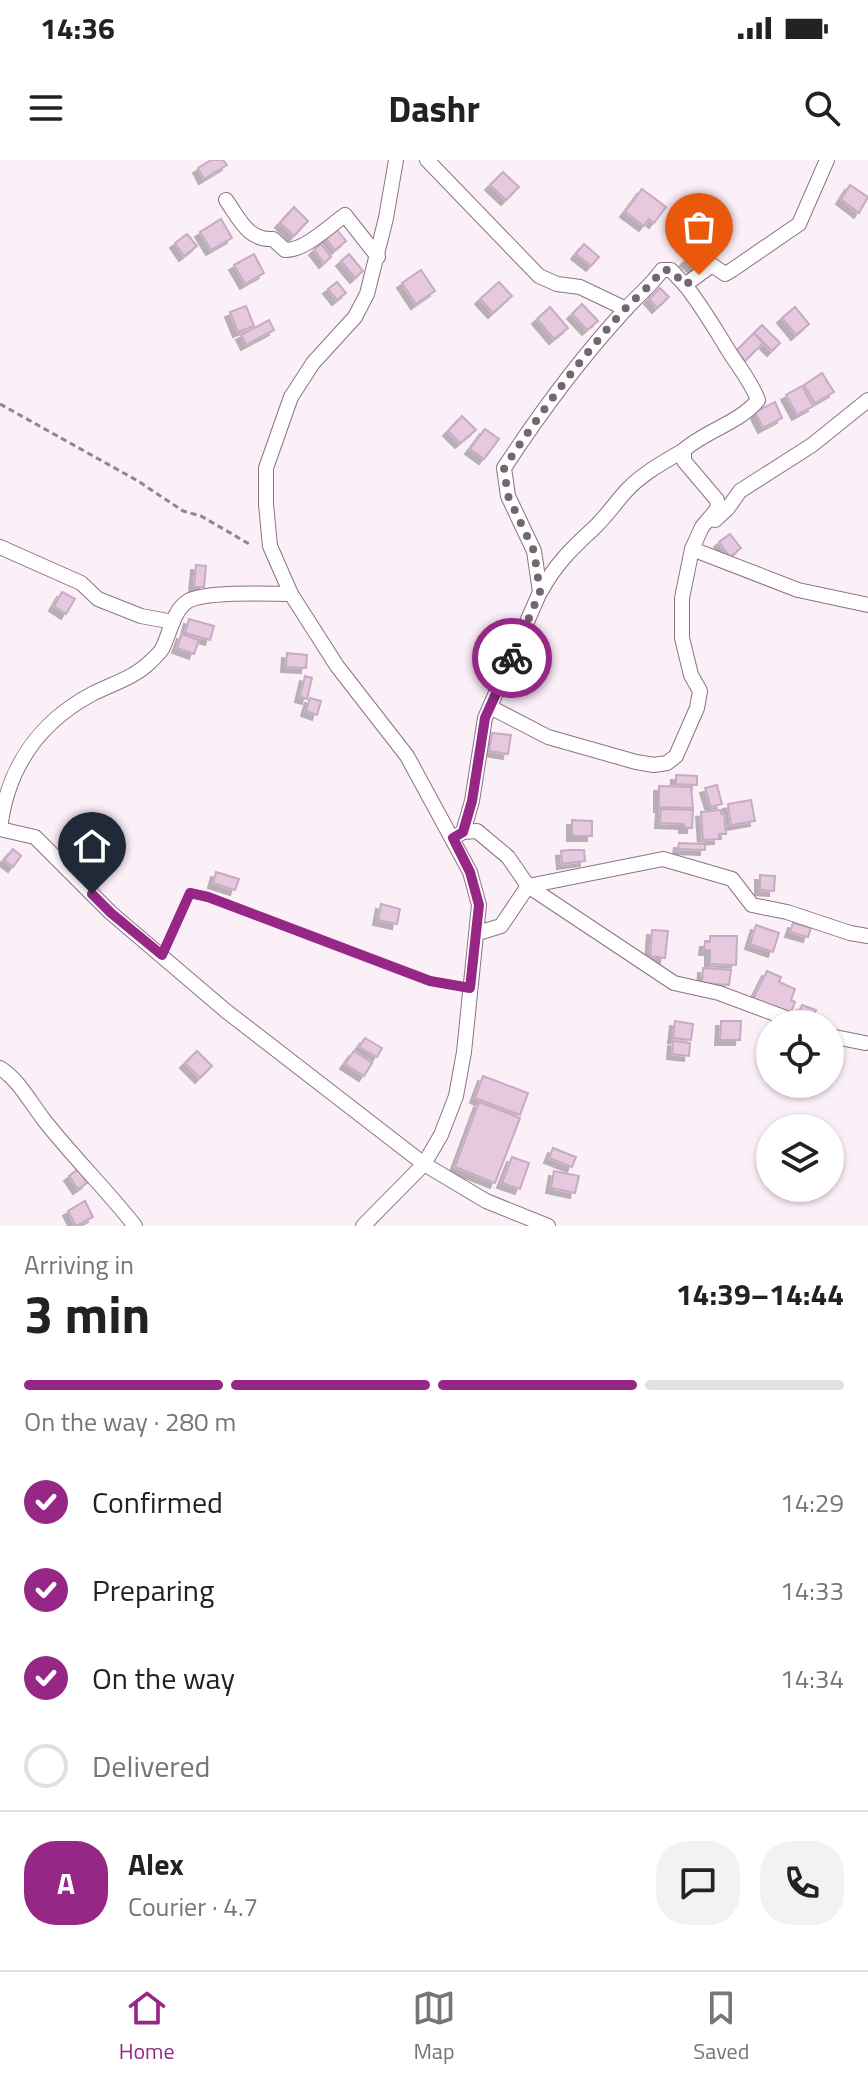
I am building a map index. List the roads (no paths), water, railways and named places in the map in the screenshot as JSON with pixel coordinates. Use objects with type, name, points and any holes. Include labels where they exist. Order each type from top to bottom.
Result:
[{"type":"street","points":[[363,1226],[424,1164],[441,1135],[456,1096],[464,1052],[479,905],[458,835],[407,756],[337,666],[291,594],[270,546],[266,468],[291,397],[313,363],[355,317],[367,294],[378,257],[396,160]]},
{"type":"street","points":[[427,160],[539,276],[557,284],[580,287],[626,309]]},
{"type":"street","points":[[685,285],[712,265],[725,274],[799,224],[827,160]]},
{"type":"street","points":[[226,200],[250,234],[262,240],[273,239],[285,250],[302,248],[345,215],[378,257]]},
{"type":"street","points":[[458,835],[472,801],[485,718],[553,568],[628,489],[657,465],[746,412],[758,400],[752,384],[706,312],[671,270],[662,270],[650,288],[626,309],[534,422],[504,468],[508,496],[534,551],[540,592]]},
{"type":"street","points":[[699,534],[728,508],[740,491],[812,445],[868,400]]},
{"type":"street","points":[[490,707],[548,737],[636,762],[654,765],[667,763],[676,756],[697,708],[700,691],[691,675],[682,638],[682,598],[692,549],[718,508],[717,500],[684,461],[684,450]]},
{"type":"street","points":[[0,547],[81,583],[98,599],[141,616],[173,622]]},
{"type":"street","points":[[692,549],[798,590],[868,605]]},
{"type":"street","points":[[291,594],[236,595],[185,602],[162,651],[143,669],[91,695],[47,725],[11,781],[0,829],[35,837],[111,913],[226,1011],[424,1164],[486,1201],[548,1226]]},
{"type":"street","points":[[458,835],[477,831],[508,857],[528,886],[674,983],[719,993],[765,1010]]},
{"type":"street","points":[[478,933],[501,926],[528,886],[663,859],[732,879],[752,905],[868,936]]},
{"type":"street","points":[[844,1039],[865,1043]]},
{"type":"street","points":[[0,1068],[13,1076],[44,1120],[98,1180],[128,1224]]},
{"type":"lane","points":[[162,955],[190,893],[208,897],[430,981],[470,988]]}]
